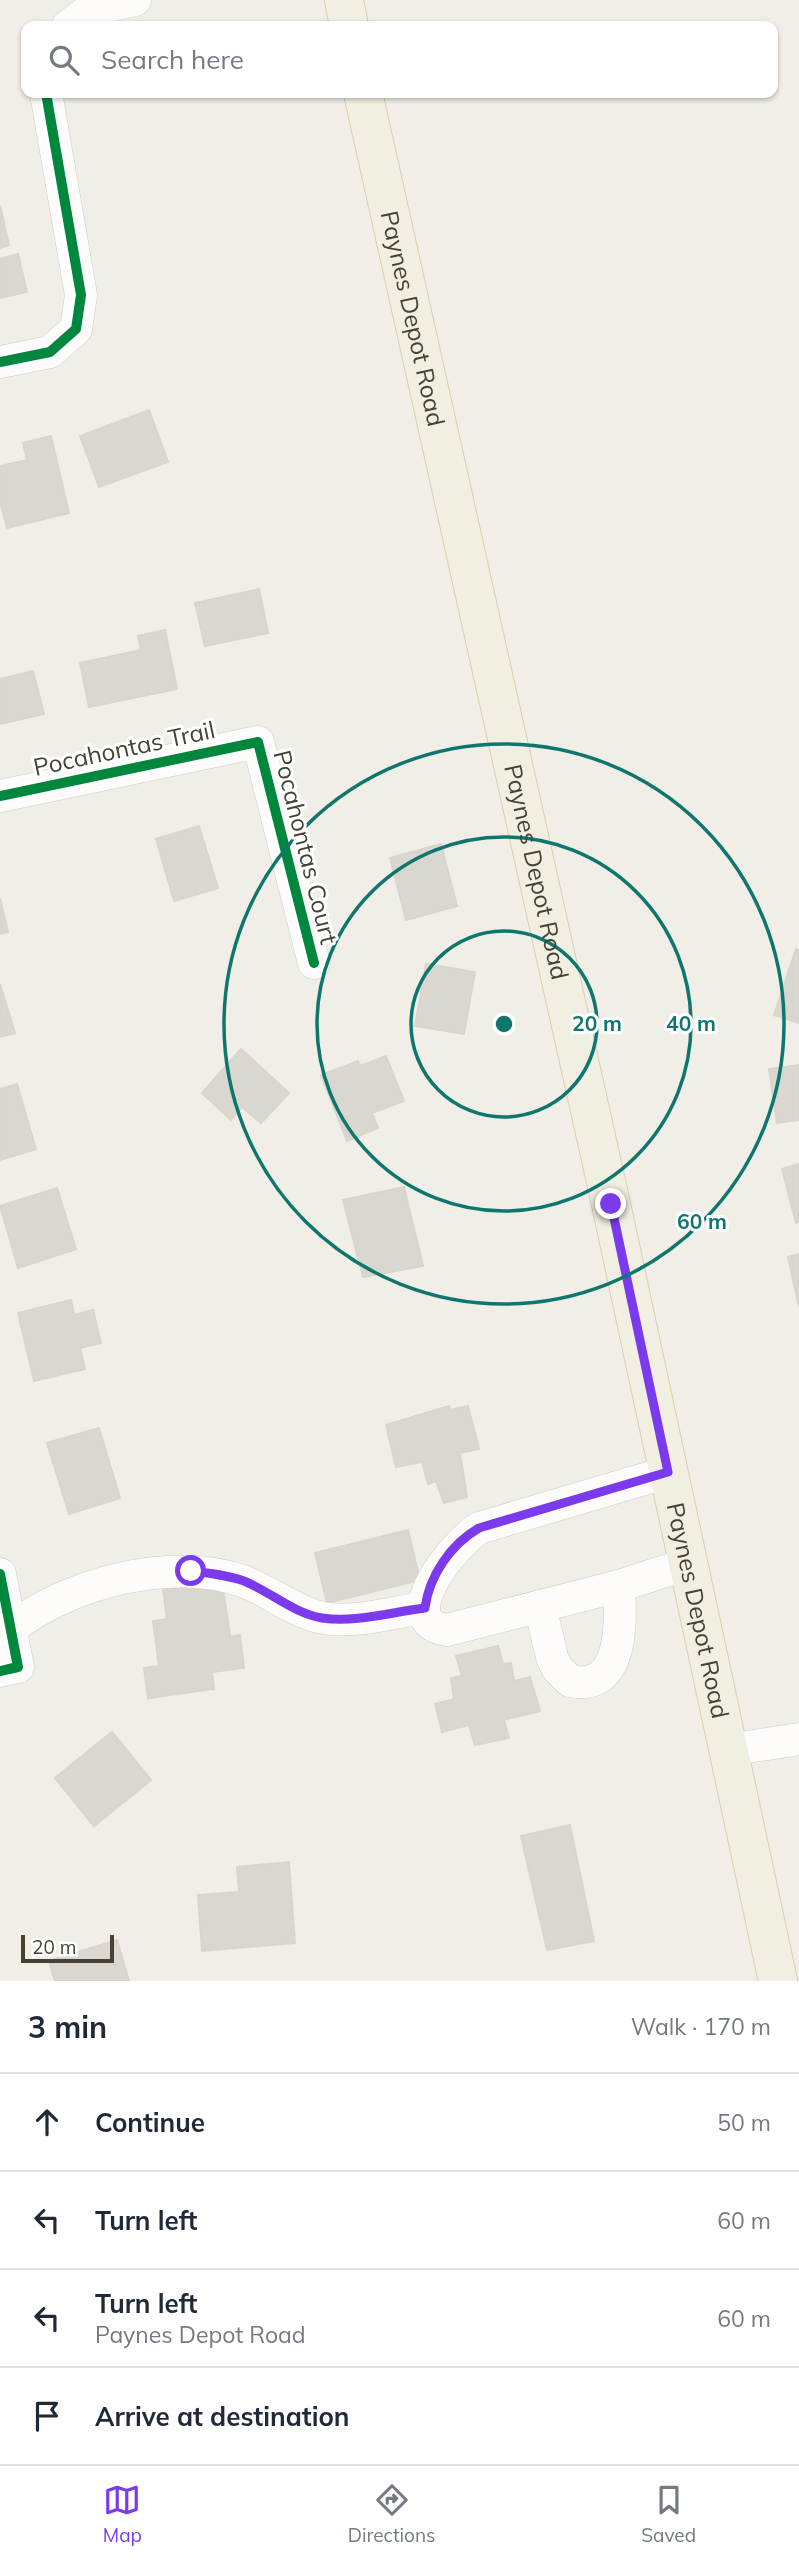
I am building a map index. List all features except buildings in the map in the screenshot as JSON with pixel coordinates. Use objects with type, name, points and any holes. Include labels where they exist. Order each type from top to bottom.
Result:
[{"type":"main road","points":[[344,0],[348,21]]},
{"type":"main road","name":"Paynes Depot Road","points":[[364,98],[602,1163],[778,1981]]},
{"type":"street","points":[[77,19],[135,0]]},
{"type":"street","points":[[0,362],[50,352],[76,329],[81,295],[47,98]]},
{"type":"street","name":"Pocahontas Trail","points":[[0,796],[258,742]]},
{"type":"street","name":"Pocahontas Court","points":[[258,742],[314,963]]},
{"type":"street","points":[[668,1472],[479,1528],[465,1537],[434,1575],[425,1608],[429,1621],[437,1628],[447,1630],[618,1586],[687,1564]]},
{"type":"street","points":[[12,1628],[52,1601],[164,1570],[223,1575],[246,1582],[296,1609],[320,1618],[341,1619],[425,1608]]},
{"type":"street","points":[[0,1574],[18,1667],[0,1671]]},
{"type":"street","points":[[540,1606],[557,1668],[570,1681],[588,1681],[600,1674],[618,1649],[622,1628],[618,1586]]},
{"type":"street","points":[[727,1750],[799,1739]]},
{"type":"cycle path","points":[[0,362],[50,352],[76,329],[81,295],[47,98]]},
{"type":"cycle path","points":[[0,796],[258,742],[314,963]]},
{"type":"cycle path","points":[[0,1574],[18,1667],[0,1671]]},
{"type":"route","points":[[191,1571],[223,1575],[246,1582],[296,1609],[320,1618],[341,1619],[425,1608],[427,1591],[434,1575],[465,1537],[479,1528],[668,1472],[611,1204]]}]
